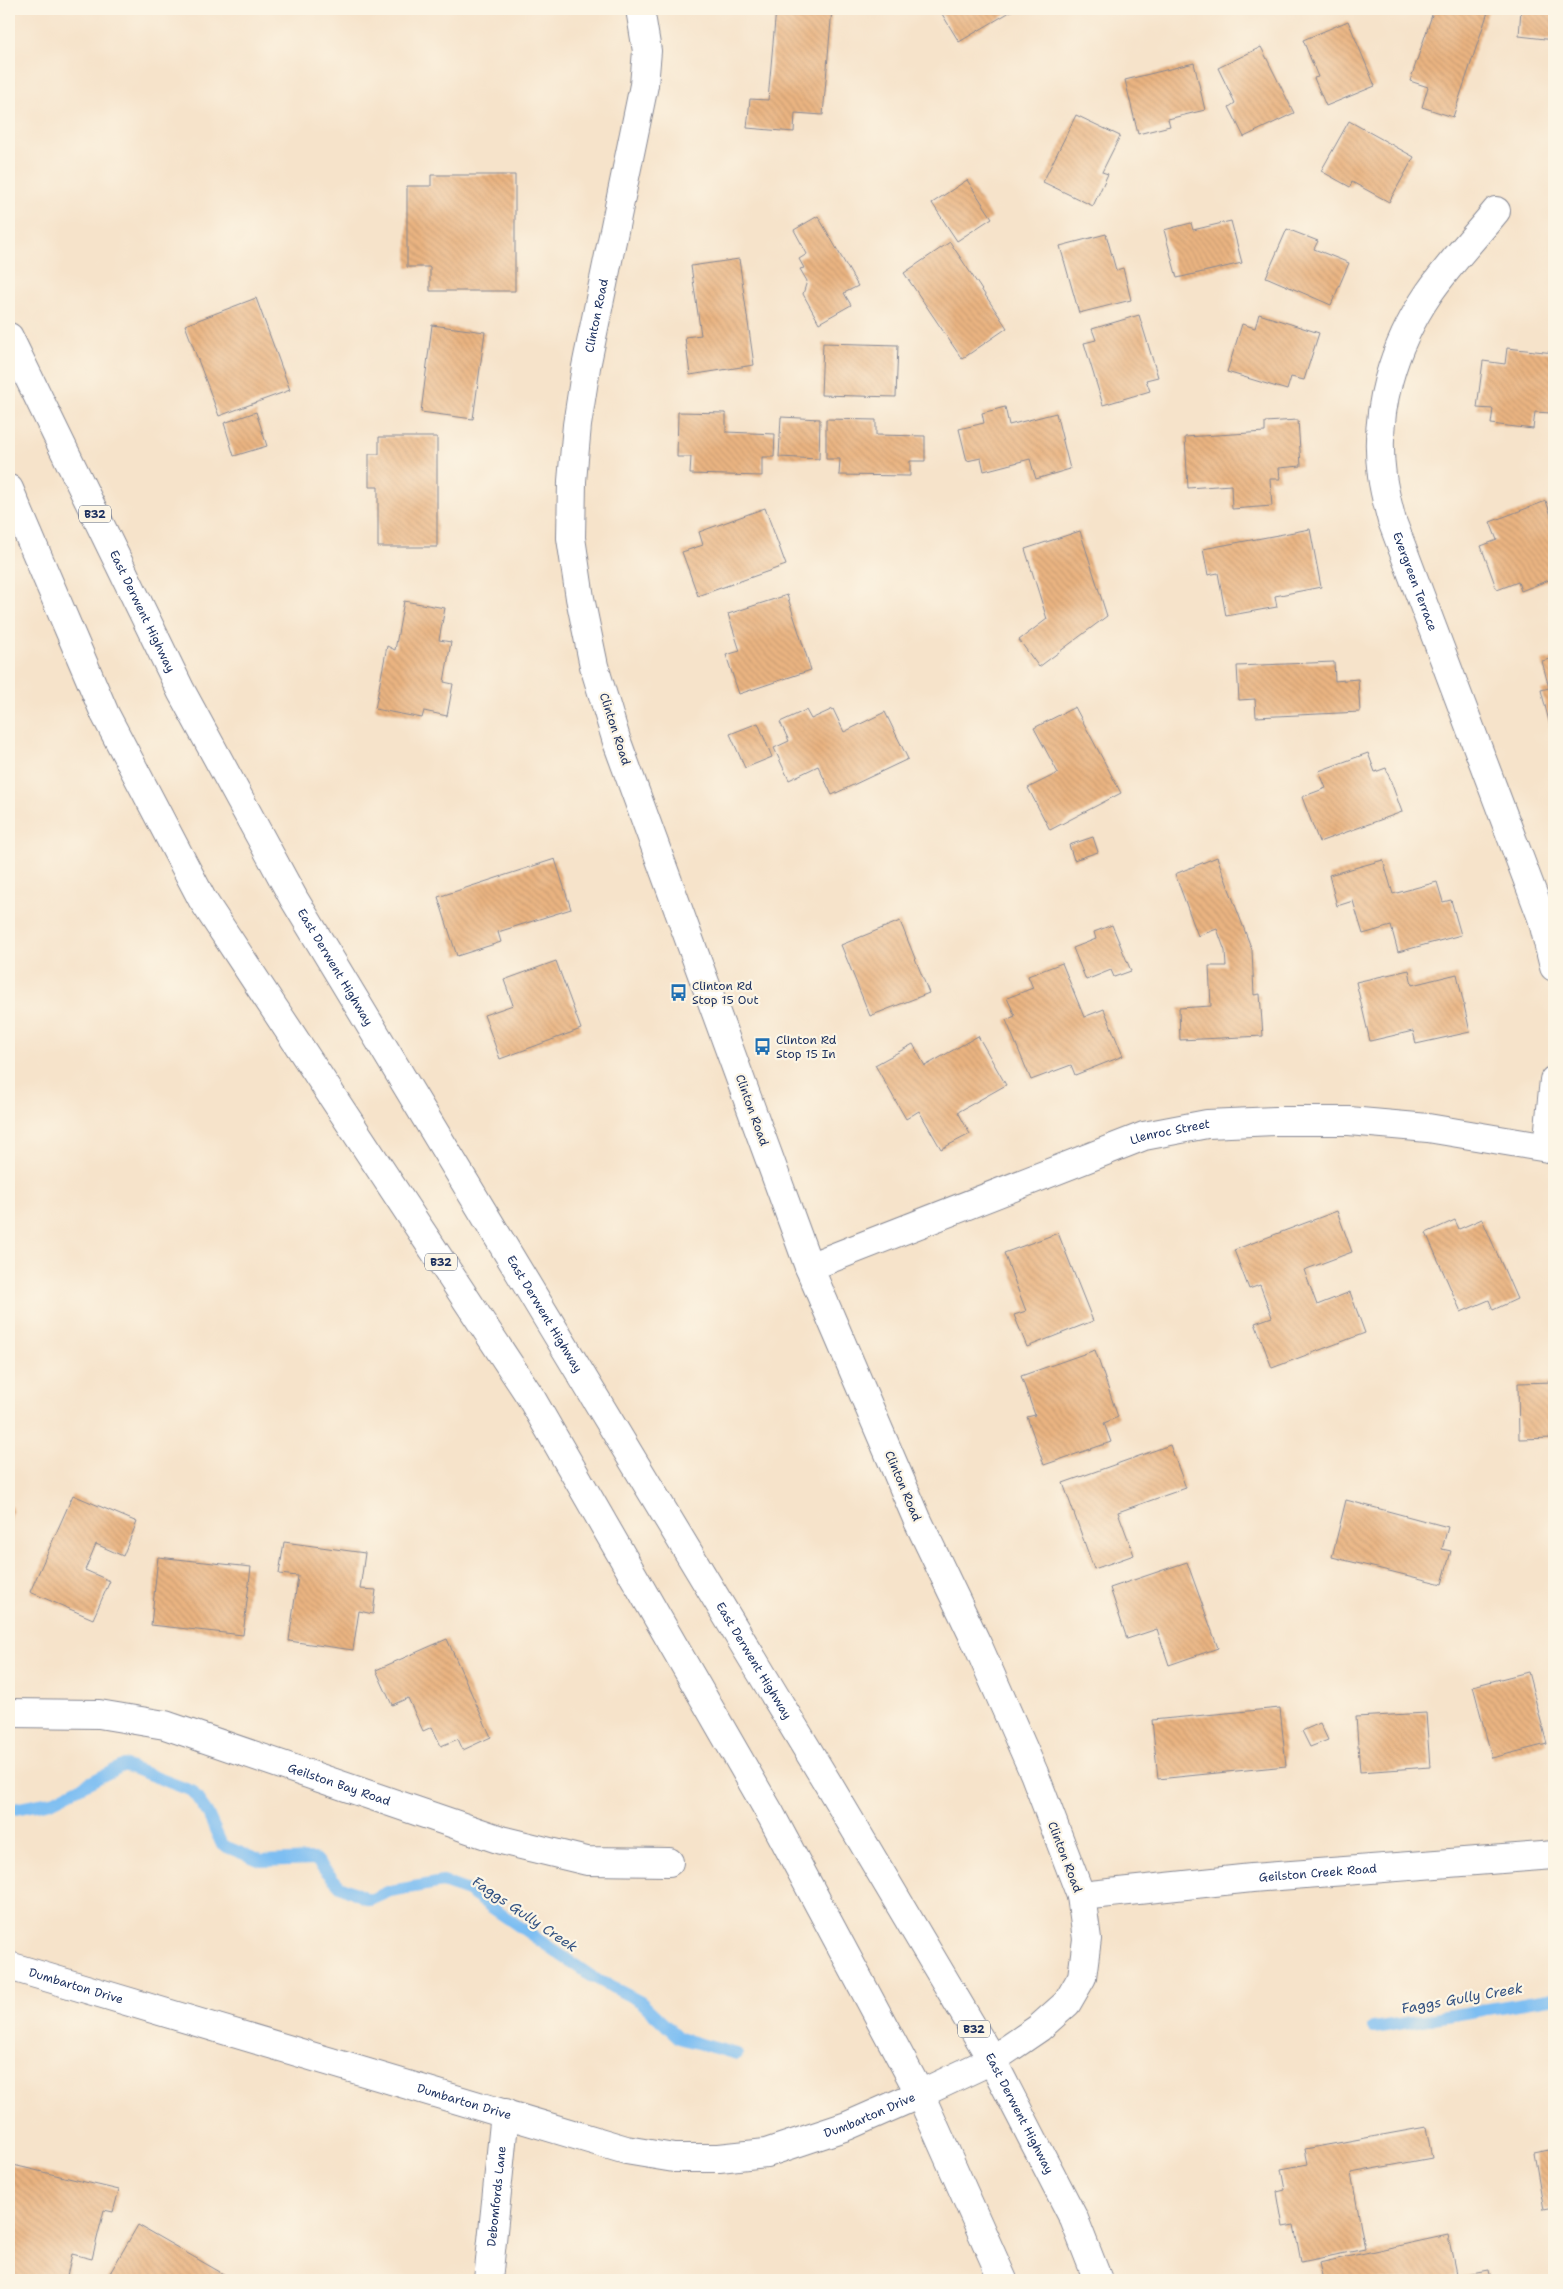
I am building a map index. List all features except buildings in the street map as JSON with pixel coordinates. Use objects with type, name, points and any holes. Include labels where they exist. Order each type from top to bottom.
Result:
[{"type":"street","name":"Clinton Road","points":[[640,9],[647,51],[644,85],[578,415],[572,481],[571,538],[580,598],[594,666],[618,742],[809,1267],[917,1519],[979,1648],[1034,1773],[1081,1896],[1087,1939],[1082,1977],[1067,2003],[1039,2028],[992,2060],[920,2094]]},
{"type":"street","name":"Evergreen Terrace","points":[[1496,211],[1429,293],[1400,345],[1385,390],[1380,429],[1382,476],[1392,520],[1542,918],[1554,967]]},
{"type":"street","name":"East Derwent Highway","points":[[9,337],[181,691],[294,899],[820,1770],[992,2060],[1074,2219],[1098,2280]]},
{"type":"street","name":"B32","points":[[9,489],[106,714],[202,899],[530,1396],[770,1815],[920,2094],[1003,2280]]},
{"type":"street","points":[[1551,1148],[1554,1080]]},
{"type":"street","name":"Llenroc Street","points":[[809,1267],[1144,1136],[1206,1124],[1275,1121],[1348,1121],[1428,1128],[1551,1148]]},
{"type":"street","name":"Geilston Bay Road","points":[[9,1713],[99,1714],[165,1725],[501,1840],[586,1861],[669,1862]]},
{"type":"street","name":"Geilston Creek Road","points":[[1081,1896],[1252,1878],[1554,1855]]},
{"type":"street","name":"Dumbarton Drive","points":[[9,1966],[626,2150],[674,2158],[719,2158],[766,2153],[846,2126],[920,2094]]},
{"type":"street","name":"Debomfords Lane","points":[[488,2280],[505,2113]]},
{"type":"waterway","name":"Faggs Gully Creek","points":[[9,1810],[51,1802],[124,1765],[192,1791],[207,1812],[222,1845],[261,1861],[315,1859],[340,1886],[370,1900],[390,1891],[443,1882],[468,1891],[591,1976],[641,2002],[679,2038],[737,2054]]},
{"type":"waterway","name":"Faggs Gully Creek","points":[[1374,2028],[1554,1998]]},
{"type":"place","name":"Clinton Rd Stop 15 Out","points":[[678,993]]},
{"type":"place","name":"Clinton Rd Stop 15 In","points":[[762,1047]]}]
